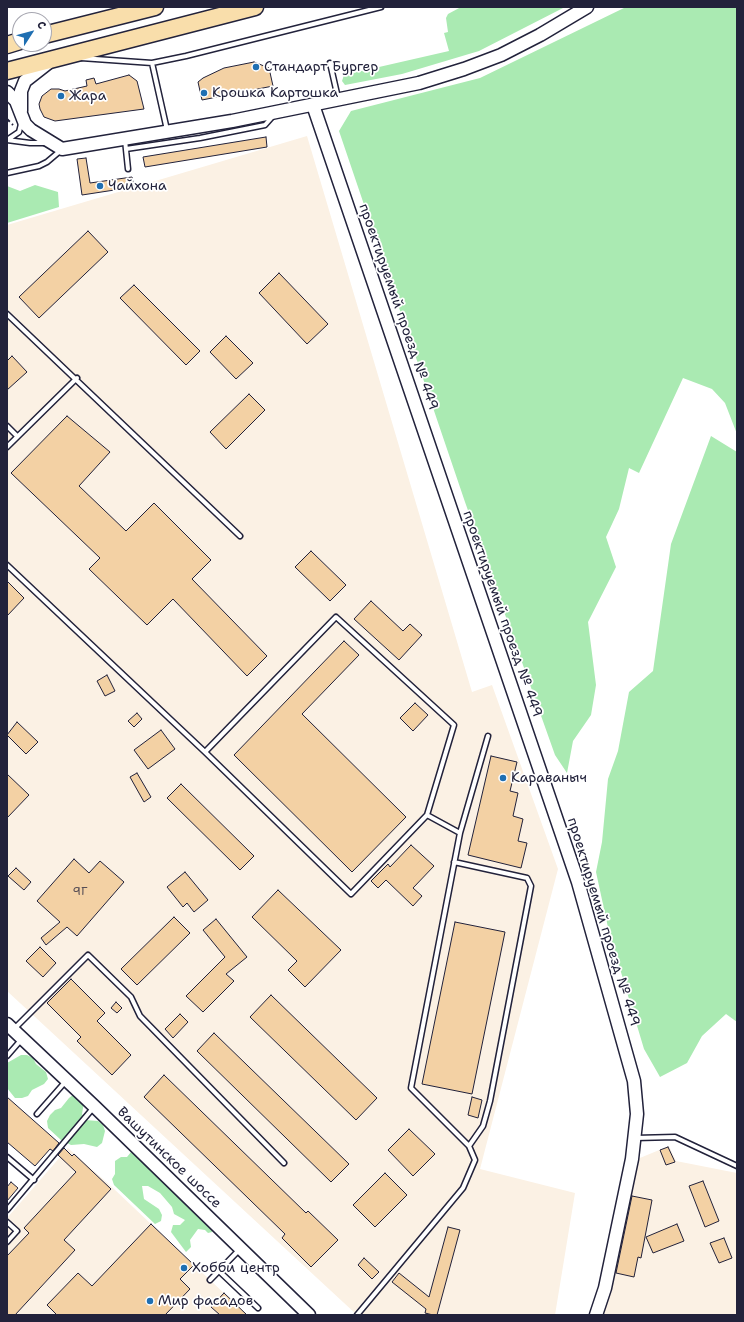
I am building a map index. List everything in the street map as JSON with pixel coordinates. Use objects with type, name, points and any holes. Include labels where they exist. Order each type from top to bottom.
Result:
[{"type":"highway","points":[[52,33],[155,7]]},
{"type":"highway","points":[[7,71],[255,7]]},
{"type":"street","points":[[7,92],[16,101],[30,130],[62,149],[126,143],[167,130],[313,105],[419,83],[464,69],[508,52],[587,7]]},
{"type":"street","points":[[22,116],[21,91],[25,81],[59,58]]},
{"type":"street","name":"проектируемый проезд № 449","points":[[313,105],[578,882],[634,1082],[637,1114],[635,1138],[605,1288],[596,1315]]},
{"type":"street","name":"Вашутинское шоссе","points":[[10,1027],[95,1107],[309,1315]]},
{"type":"lane","points":[[59,58],[152,63],[186,56],[381,7]]},
{"type":"lane","points":[[152,63],[167,130]]},
{"type":"lane","points":[[330,63],[339,100]]},
{"type":"lane","points":[[128,169],[126,143],[200,138],[266,125],[275,112]]},
{"type":"lane","points":[[7,140],[20,132],[22,116]]},
{"type":"lane","points":[[7,140],[30,144],[49,142]]},
{"type":"lane","points":[[7,174],[47,162],[62,149]]},
{"type":"lane","points":[[7,314],[77,378],[240,536]]},
{"type":"lane","points":[[7,447],[77,378]]},
{"type":"lane","points":[[7,426],[17,436]]},
{"type":"lane","points":[[7,565],[205,752],[351,894],[427,815],[454,725],[336,617],[205,752]]},
{"type":"lane","points":[[357,1315],[463,1188],[475,1160],[469,1146],[411,1088],[460,833],[488,736]]},
{"type":"lane","points":[[427,815],[460,833]]},
{"type":"lane","points":[[454,862],[527,878],[531,886],[490,1101],[483,1126],[469,1146]]},
{"type":"lane","points":[[10,1027],[88,955],[131,997],[140,1016],[284,1162]]},
{"type":"lane","points":[[7,1056],[22,1038]]},
{"type":"lane","points":[[37,1114],[66,1080]]},
{"type":"lane","points":[[7,1210],[95,1107]]},
{"type":"lane","points":[[635,1138],[675,1138],[737,1166]]},
{"type":"lane","points":[[7,1157],[34,1180]]},
{"type":"lane","points":[[7,1165],[11,1160]]},
{"type":"lane","points":[[7,1222],[17,1231],[7,1242]]},
{"type":"lane","points":[[210,1280],[240,1249]]},
{"type":"lane","points":[[219,1271],[258,1308]]},
{"type":"shaded area","points":[[307,136],[472,692],[492,685],[558,869],[480,1169],[575,1193],[555,1315],[357,1315],[7,991],[7,225]]},
{"type":"shaded area","points":[[669,1146],[676,1161],[737,1173],[737,1315],[604,1315],[635,1160]]},
{"type":"shaded area","points":[[68,1148],[113,1188],[247,1315],[7,1315],[7,1218]]},
{"type":"green space","points":[[461,7],[565,7],[479,51],[402,74],[345,85],[342,81],[344,75],[449,51],[444,33],[448,32],[446,18],[448,14]]},
{"type":"green space","points":[[626,7],[737,7],[737,434],[725,403],[712,389],[683,378],[639,473],[629,468],[619,509],[606,537],[616,567],[588,622],[596,685],[591,715],[573,741],[567,773],[555,755],[465,502],[339,131],[351,111],[480,78]]},
{"type":"green space","points":[[35,185],[58,192],[59,207],[7,223],[7,186],[20,191]]},
{"type":"green space","points":[[711,436],[737,452],[737,1022],[726,1014],[702,1036],[687,1063],[660,1077],[644,1049],[609,932],[596,872],[602,842],[608,779],[618,751],[629,692],[653,671],[671,544]]},
{"type":"green space","points":[[21,1055],[27,1055],[33,1058],[36,1064],[46,1072],[48,1079],[44,1084],[32,1090],[28,1096],[15,1098],[7,1088],[7,1063]]},
{"type":"green space","points":[[74,1094],[84,1102],[82,1114],[85,1120],[98,1121],[103,1125],[105,1131],[102,1143],[97,1147],[84,1144],[71,1145],[61,1140],[48,1128],[47,1121],[50,1115],[55,1110],[61,1108]]},
{"type":"green space","points":[[131,1152],[212,1227],[212,1232],[208,1233],[205,1230],[198,1229],[190,1240],[191,1247],[186,1252],[171,1232],[173,1225],[180,1225],[185,1220],[174,1214],[172,1207],[160,1193],[148,1186],[142,1186],[144,1199],[159,1209],[162,1215],[161,1221],[155,1224],[114,1185],[112,1179],[115,1174],[115,1161],[121,1157],[127,1157]]},
{"type":"building","points":[[254,62],[269,68],[273,86],[202,100],[198,82],[203,78],[224,68]]},
{"type":"building","points":[[129,75],[137,81],[144,109],[55,121],[44,117],[40,109],[39,104],[42,96],[51,89],[65,91],[87,86],[86,80],[94,78],[96,84]]},
{"type":"building","points":[[266,137],[267,147],[145,167],[143,157]]},
{"type":"building","points":[[86,158],[90,183],[132,177],[134,187],[82,195],[77,159]]},
{"type":"building","points":[[88,231],[108,252],[39,318],[19,297]]},
{"type":"building","points":[[279,273],[328,324],[307,344],[259,293]]},
{"type":"building","points":[[134,285],[200,351],[186,365],[120,298]]},
{"type":"building","points":[[226,336],[253,363],[236,379],[210,352]]},
{"type":"building","points":[[12,356],[27,372],[7,390],[7,361]]},
{"type":"building","points":[[249,394],[265,410],[226,449],[210,432]]},
{"type":"building","points":[[67,416],[110,452],[79,486],[126,531],[154,503],[211,560],[192,579],[267,656],[247,676],[173,599],[147,625],[89,569],[100,558],[11,473]]},
{"type":"building","points":[[311,551],[346,585],[330,601],[295,567]]},
{"type":"building","points":[[7,581],[24,598],[7,616]]},
{"type":"building","points":[[371,601],[403,631],[410,624],[422,635],[399,660],[354,619]]},
{"type":"building","points":[[344,641],[359,655],[302,714],[406,817],[352,872],[234,755]]},
{"type":"building","points":[[107,675],[115,691],[105,696],[97,681]]},
{"type":"building","points":[[415,703],[428,715],[413,731],[400,718]]},
{"type":"building","points":[[137,713],[142,719],[134,727],[128,721]]},
{"type":"building","points":[[17,722],[38,742],[26,754],[7,735]]},
{"type":"building","points":[[161,730],[175,749],[148,769],[134,750]]},
{"type":"building","points":[[491,756],[517,762],[510,791],[518,793],[513,816],[523,819],[518,841],[527,843],[521,868],[468,855]]},
{"type":"building","points":[[137,773],[151,797],[144,802],[130,777]]},
{"type":"building","points":[[7,774],[29,795],[7,818]]},
{"type":"building","points":[[181,784],[254,856],[240,870],[167,798]]},
{"type":"building","points":[[411,845],[434,866],[413,888],[422,896],[413,906],[386,880],[378,888],[371,881],[388,864],[390,867]]},
{"type":"building","points":[[74,859],[89,873],[100,861],[124,882],[77,936],[67,927],[46,945],[41,938],[60,922],[37,901]]},
{"type":"building","points":[[16,868],[31,882],[24,890],[8,876]]},
{"type":"building","points":[[185,872],[208,900],[194,912],[187,903],[183,907],[167,887]]},
{"type":"building","points":[[278,890],[341,950],[305,987],[288,970],[297,961],[252,917]]},
{"type":"building","points":[[174,917],[190,933],[137,985],[121,969]]},
{"type":"building","points":[[216,919],[247,957],[226,974],[234,981],[203,1012],[186,996],[225,957],[203,930]]},
{"type":"building","points":[[455,922],[505,932],[472,1094],[422,1084]]},
{"type":"building","points":[[40,947],[56,963],[43,977],[26,961]]},
{"type":"building","points":[[71,979],[105,1013],[97,1021],[131,1055],[112,1075],[77,1041],[81,1037],[47,1003]]},
{"type":"building","points":[[271,995],[377,1098],[356,1120],[250,1017]]},
{"type":"building","points":[[116,1002],[122,1008],[117,1013],[111,1008]]},
{"type":"building","points":[[180,1014],[188,1022],[173,1038],[165,1029]]},
{"type":"building","points":[[214,1033],[349,1164],[331,1182],[197,1051]]},
{"type":"building","points":[[164,1075],[306,1213],[308,1211],[338,1240],[311,1267],[282,1238],[285,1234],[144,1097]]},
{"type":"building","points":[[7,1097],[59,1143],[53,1151],[50,1149],[35,1166],[7,1142]]},
{"type":"building","points":[[472,1097],[482,1100],[478,1118],[468,1115]]},
{"type":"building","points":[[409,1129],[435,1154],[413,1176],[388,1150]]},
{"type":"building","points":[[668,1147],[675,1162],[666,1165],[660,1150]]},
{"type":"building","points":[[64,1148],[72,1156],[74,1154],[111,1189],[64,1240],[75,1250],[15,1315],[7,1315],[7,1256],[29,1233],[24,1228],[76,1172],[58,1155]]},
{"type":"building","points":[[385,1173],[407,1195],[375,1227],[353,1205]]},
{"type":"building","points":[[703,1181],[719,1221],[705,1227],[689,1186]]},
{"type":"building","points":[[11,1182],[18,1188],[7,1201],[7,1187]]},
{"type":"building","points":[[632,1196],[652,1200],[641,1258],[638,1257],[634,1277],[616,1273]]},
{"type":"building","points":[[151,1224],[194,1265],[180,1279],[190,1289],[165,1315],[57,1315],[47,1305],[78,1273],[92,1286]]},
{"type":"building","points":[[677,1224],[684,1241],[653,1253],[646,1237]]},
{"type":"building","points":[[448,1227],[460,1230],[437,1315],[433,1315],[425,1313],[426,1309],[392,1282],[399,1273],[429,1297]]},
{"type":"building","points":[[724,1238],[732,1258],[719,1263],[710,1243]]},
{"type":"building","points":[[364,1258],[379,1272],[372,1279],[358,1265]]},
{"type":"building","points":[[224,1293],[247,1315],[220,1315],[211,1307]]},
{"type":"place","name":"Стандарт Бургер","points":[[256,67]]},
{"type":"place","name":"Крошка Картошка","points":[[204,93]]},
{"type":"place","name":"Жара","points":[[61,96]]},
{"type":"place","name":"Чайхона","points":[[100,186]]},
{"type":"place","name":"Караваныч","points":[[503,778]]},
{"type":"place","name":"Хобби центр","points":[[184,1268]]},
{"type":"place","name":"Мир фасадов","points":[[150,1301]]}]
